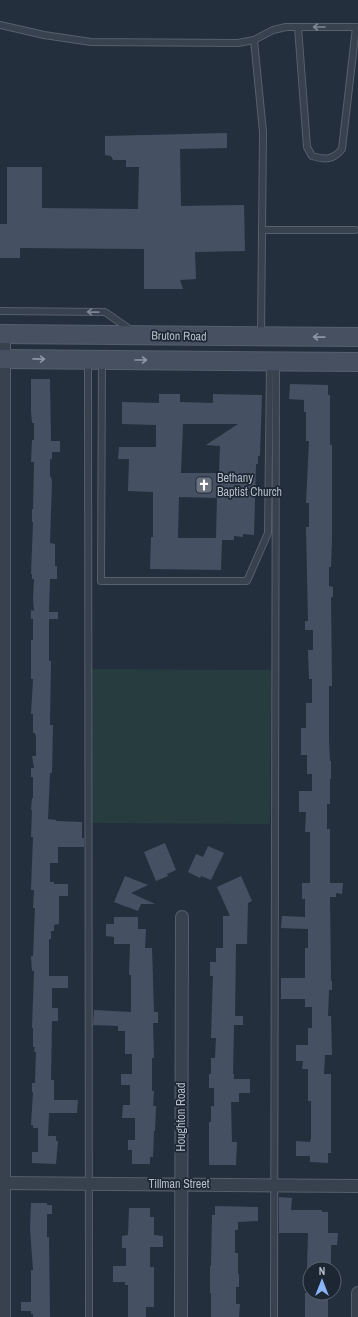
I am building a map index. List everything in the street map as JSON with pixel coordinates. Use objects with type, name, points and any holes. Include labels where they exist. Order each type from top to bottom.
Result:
[{"type":"main road","name":"Bruton Road","points":[[2,334],[358,337]]},
{"type":"main road","points":[[95,360],[104,335]]},
{"type":"main road","name":"Bruton Road","points":[[2,359],[358,362]]},
{"type":"street","points":[[2,334],[2,1183],[4,1317]]},
{"type":"street","name":"Houghton Road","points":[[181,1317],[182,917]]},
{"type":"street","name":"Tillman Street","points":[[2,1183],[358,1186]]},
{"type":"street","points":[[358,1293],[358,1317]]},
{"type":"lane","points":[[0,26],[44,35],[91,42],[238,43],[254,40],[273,30],[286,27],[298,27],[357,27],[342,149],[336,156],[330,158],[312,156],[307,147],[298,27]]},
{"type":"lane","points":[[254,40],[263,132],[261,336]]},
{"type":"lane","points":[[263,230],[357,230]]},
{"type":"lane","points":[[0,311],[105,312],[139,335]]},
{"type":"lane","points":[[95,360],[102,580],[247,580],[268,533],[273,361]]},
{"type":"lane","points":[[89,1317],[95,360]]},
{"type":"lane","points":[[273,361],[274,1317]]},
{"type":"green space","points":[[92,669],[271,670],[270,824],[91,823]]},
{"type":"building","points":[[227,133],[227,148],[180,149],[181,206],[244,205],[245,251],[195,252],[196,279],[180,280],[183,289],[144,289],[144,249],[20,248],[20,258],[0,258],[0,224],[7,224],[7,167],[42,167],[42,208],[138,209],[139,167],[126,167],[126,160],[113,160],[111,156],[105,155],[105,136]]},
{"type":"building","points":[[31,379],[50,379],[51,441],[60,441],[60,452],[52,452],[52,459],[50,459],[50,477],[52,481],[50,543],[55,544],[55,566],[57,566],[57,579],[50,579],[49,612],[58,612],[58,619],[49,619],[49,661],[51,661],[50,725],[53,725],[52,773],[50,773],[48,819],[56,821],[82,822],[82,838],[84,838],[84,847],[58,847],[58,863],[50,863],[50,882],[54,882],[54,884],[68,884],[68,896],[59,896],[59,924],[54,925],[54,931],[51,931],[51,939],[49,939],[49,976],[68,976],[68,988],[52,988],[52,1008],[58,1008],[58,1021],[52,1021],[51,1080],[54,1080],[54,1100],[78,1100],[77,1113],[49,1113],[48,1136],[56,1136],[56,1141],[58,1141],[56,1164],[32,1163],[32,1152],[38,1152],[38,1128],[33,1128],[33,1125],[31,1125],[33,1092],[32,1083],[35,1083],[36,1052],[34,1052],[35,1047],[33,1047],[32,1028],[34,971],[32,971],[31,956],[33,956],[35,908],[33,908],[34,890],[31,890],[33,837],[31,837],[31,810],[33,798],[33,777],[31,777],[31,768],[34,768],[32,756],[36,756],[36,737],[35,733],[33,733],[33,714],[31,714],[33,679],[31,679],[31,640],[33,640],[33,619],[31,619],[31,610],[34,611],[34,579],[32,579],[31,574],[34,462],[31,462],[32,440],[34,440],[34,423],[32,423],[31,411]]},
{"type":"building","points":[[290,384],[328,385],[328,395],[330,395],[330,445],[332,445],[332,539],[331,567],[329,567],[329,586],[333,587],[333,596],[331,598],[332,686],[329,686],[331,779],[330,804],[327,804],[327,829],[330,829],[330,883],[343,883],[342,894],[336,893],[336,897],[330,897],[332,990],[329,990],[328,1016],[331,1016],[332,1055],[325,1055],[324,1074],[331,1074],[331,1153],[328,1153],[328,1163],[310,1162],[310,1156],[296,1156],[296,1141],[310,1142],[311,1138],[311,1101],[308,1101],[308,1069],[302,1069],[303,1061],[296,1061],[296,1045],[308,1045],[308,1028],[312,1028],[312,1007],[305,1007],[305,999],[281,999],[281,978],[305,978],[305,948],[308,948],[308,929],[281,928],[282,916],[305,917],[305,899],[302,899],[302,883],[310,883],[310,832],[305,832],[306,812],[299,812],[299,791],[312,791],[312,774],[307,774],[307,755],[301,755],[301,728],[306,728],[306,703],[312,703],[312,679],[309,679],[308,650],[313,650],[313,630],[305,630],[305,621],[308,621],[306,527],[309,527],[309,503],[306,503],[309,441],[306,441],[306,412],[304,412],[304,400],[289,399]]},
{"type":"building","name":"Bethany Baptist Church","points":[[159,394],[180,394],[180,402],[213,403],[213,394],[262,395],[260,456],[258,456],[258,464],[256,464],[254,535],[243,534],[243,537],[234,536],[234,540],[222,540],[221,570],[150,569],[151,537],[153,537],[153,492],[128,491],[129,459],[118,459],[119,447],[156,447],[156,425],[122,424],[122,402],[159,403]],"holes":[[[183,424],[238,424],[206,445],[220,446],[219,473],[181,473]],[[179,497],[217,498],[216,538],[178,538]]]},
{"type":"building","points":[[165,843],[176,870],[167,874],[168,876],[156,881],[144,852]]},
{"type":"building","points":[[208,846],[224,853],[211,880],[201,876],[200,878],[188,872],[196,854],[203,857]]},
{"type":"building","points":[[125,876],[148,885],[131,893],[155,904],[141,904],[138,911],[114,902]]},
{"type":"building","points":[[241,876],[252,901],[248,903],[247,944],[236,944],[235,1016],[243,1016],[243,1025],[234,1025],[233,1074],[234,1079],[250,1079],[250,1093],[239,1093],[239,1102],[231,1102],[232,1142],[237,1142],[236,1165],[209,1165],[209,1122],[211,1122],[211,1106],[214,1106],[214,1088],[209,1088],[209,1074],[211,1074],[211,1058],[215,1058],[216,1038],[211,1038],[213,976],[210,976],[210,962],[216,962],[216,948],[223,948],[223,916],[230,916],[217,887]]},
{"type":"building","points":[[114,917],[138,917],[138,929],[146,929],[145,948],[152,948],[154,1012],[158,1012],[158,1023],[153,1023],[154,1058],[152,1058],[152,1091],[154,1091],[153,1106],[156,1106],[153,1157],[150,1157],[150,1164],[132,1164],[132,1150],[128,1150],[128,1140],[135,1140],[135,1118],[122,1118],[123,1105],[130,1105],[130,1085],[121,1085],[121,1074],[132,1074],[132,1054],[125,1054],[125,1031],[118,1031],[118,1026],[93,1025],[94,1010],[131,1012],[131,975],[129,975],[130,944],[114,944],[114,937],[106,936],[106,924],[114,924]]},
{"type":"building","points":[[279,1197],[292,1198],[291,1210],[322,1210],[322,1212],[328,1212],[328,1233],[338,1233],[337,1245],[331,1245],[331,1261],[307,1261],[308,1233],[279,1233]]},
{"type":"building","points":[[31,1203],[47,1203],[47,1205],[52,1205],[52,1214],[47,1214],[47,1237],[49,1237],[50,1317],[33,1317],[31,1311],[21,1311],[21,1302],[31,1302],[31,1270],[33,1270],[30,1229]]},
{"type":"building","points":[[215,1206],[258,1207],[258,1221],[238,1222],[238,1230],[235,1230],[235,1253],[238,1253],[239,1274],[239,1287],[236,1287],[236,1304],[240,1304],[239,1317],[211,1317],[210,1266],[212,1215],[215,1215]]},
{"type":"building","points":[[129,1208],[150,1208],[150,1217],[154,1217],[154,1235],[163,1236],[163,1247],[150,1247],[150,1267],[154,1267],[154,1307],[146,1307],[146,1317],[128,1317],[128,1285],[125,1285],[125,1282],[113,1282],[113,1266],[126,1266],[126,1248],[122,1248],[122,1236],[128,1235]]},
{"type":"building","points":[[305,1301],[328,1301],[328,1317],[305,1317]]},
{"type":"place","name":"Bethany Baptist Church","points":[[204,485]]}]
